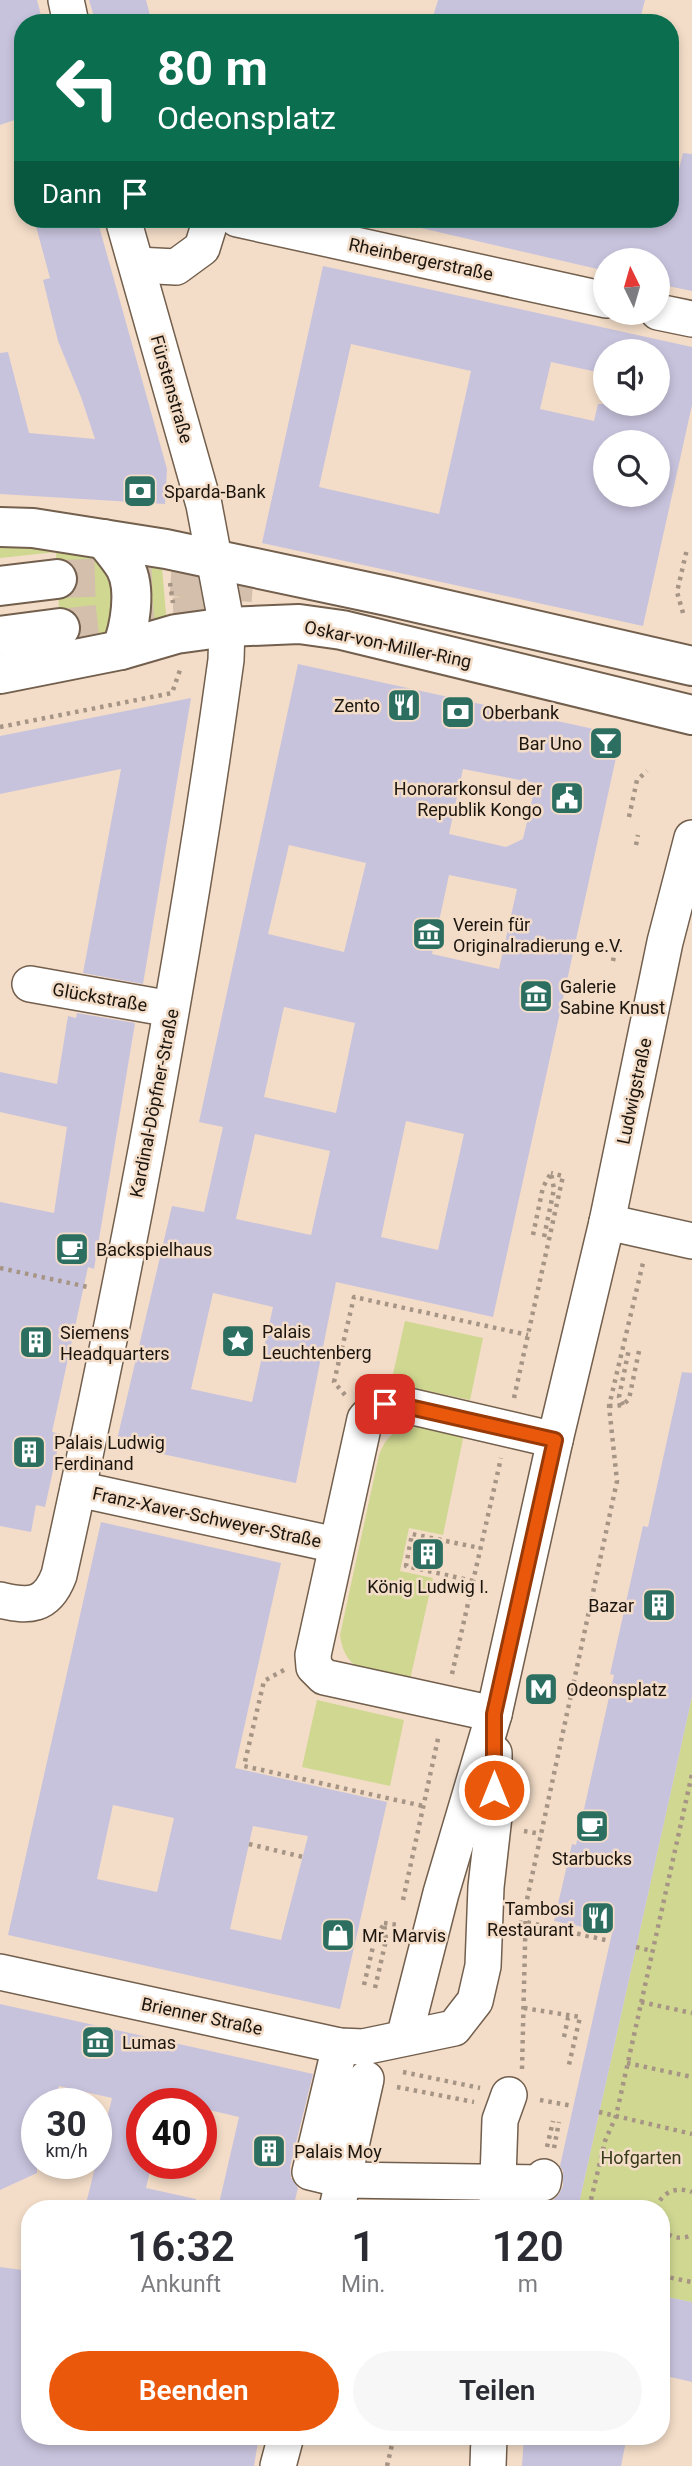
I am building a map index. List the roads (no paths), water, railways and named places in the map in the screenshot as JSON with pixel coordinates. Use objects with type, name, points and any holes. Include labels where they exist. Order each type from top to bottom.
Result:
[{"type":"main road","points":[[0,527],[33,528],[166,550],[387,596],[692,666]]},
{"type":"main road","points":[[104,539],[126,568],[131,597],[130,626],[121,650]]},
{"type":"main road","points":[[0,586],[57,579]]},
{"type":"main road","name":"Oskar-von-Miller-Ring","points":[[0,674],[121,650],[176,634],[227,627],[299,624],[342,630],[692,715]]},
{"type":"main road","points":[[0,636],[60,628]]},
{"type":"street","name":"Fürstenstraße","points":[[126,228],[195,466],[227,627]]},
{"type":"street","points":[[137,265],[176,267],[202,248],[208,228]]},
{"type":"street","name":"Rheinbergerstraße","points":[[278,228],[593,297]]},
{"type":"street","points":[[670,314],[692,319]]},
{"type":"street","name":"Kardinal-Döpfner-Straße","points":[[0,1600],[26,1605],[37,1603],[55,1587],[59,1576],[118,1294],[171,1009],[223,680],[227,627]]},
{"type":"street","name":"Ludwigstraße","points":[[607,1222],[665,942],[692,838]]},
{"type":"street","name":"Glückstraße","points":[[30,984],[171,1009]]},
{"type":"street","points":[[335,2188],[388,2062],[494,1714],[607,1222],[692,1241]]},
{"type":"street","points":[[494,1714],[324,1677],[314,1667],[313,1655],[336,1545],[366,1419],[377,1406],[396,1404],[555,1440]]},
{"type":"street","name":"Franz-Xaver-Schweyer-Straße","points":[[78,1489],[336,1545]]},
{"type":"street","points":[[388,2062],[454,2028],[475,2001],[483,1965],[486,1886],[494,1816],[494,1714]]},
{"type":"street","name":"Brienner Straße","points":[[0,1972],[340,2046],[363,2047],[388,2062]]},
{"type":"street","points":[[340,2046],[310,2172],[335,2188],[498,2195],[543,2183],[544,2177]]},
{"type":"street","points":[[498,2195],[500,2120],[509,2095]]},
{"type":"street","points":[[278,2466],[284,2445]]},
{"type":"street","points":[[488,2466],[489,2445]]},
{"type":"tunnel","points":[[57,579],[156,576],[253,583]]},
{"type":"tunnel","points":[[60,628],[159,617],[219,615]]},
{"type":"place","name":"Sparda-Bank","points":[[140,491]]},
{"type":"place","name":"Zento","points":[[404,705]]},
{"type":"place","name":"Oberbank","points":[[458,712]]},
{"type":"place","name":"Bar Uno","points":[[606,743]]},
{"type":"place","name":"Honorarkonsul der Republik Kongo","points":[[567,798]]},
{"type":"place","name":"Verein für Originalradierung e.V.","points":[[429,934]]},
{"type":"place","name":"Galerie Sabine Knust","points":[[536,996]]},
{"type":"place","name":"Backspielhaus","points":[[72,1249]]},
{"type":"place","name":"Palais Leuchtenberg","points":[[238,1341]]},
{"type":"place","name":"Siemens Headquarters","points":[[36,1342]]},
{"type":"place","name":"Palais Ludwig Ferdinand","points":[[29,1452]]},
{"type":"place","name":"König Ludwig I.","points":[[428,1554]]},
{"type":"place","name":"Bazar","points":[[659,1605]]},
{"type":"place","name":"Odeonsplatz","points":[[541,1689]]},
{"type":"place","name":"Starbucks","points":[[592,1826]]},
{"type":"place","name":"Tambosi Restaurant","points":[[598,1918]]},
{"type":"place","name":"Mr. Marvis","points":[[338,1935]]},
{"type":"place","name":"Lumas","points":[[98,2042]]},
{"type":"place","name":"Palais Moy","points":[[269,2151]]},
{"type":"park label","name":"Hofgarten","points":[[641,2157]]}]
